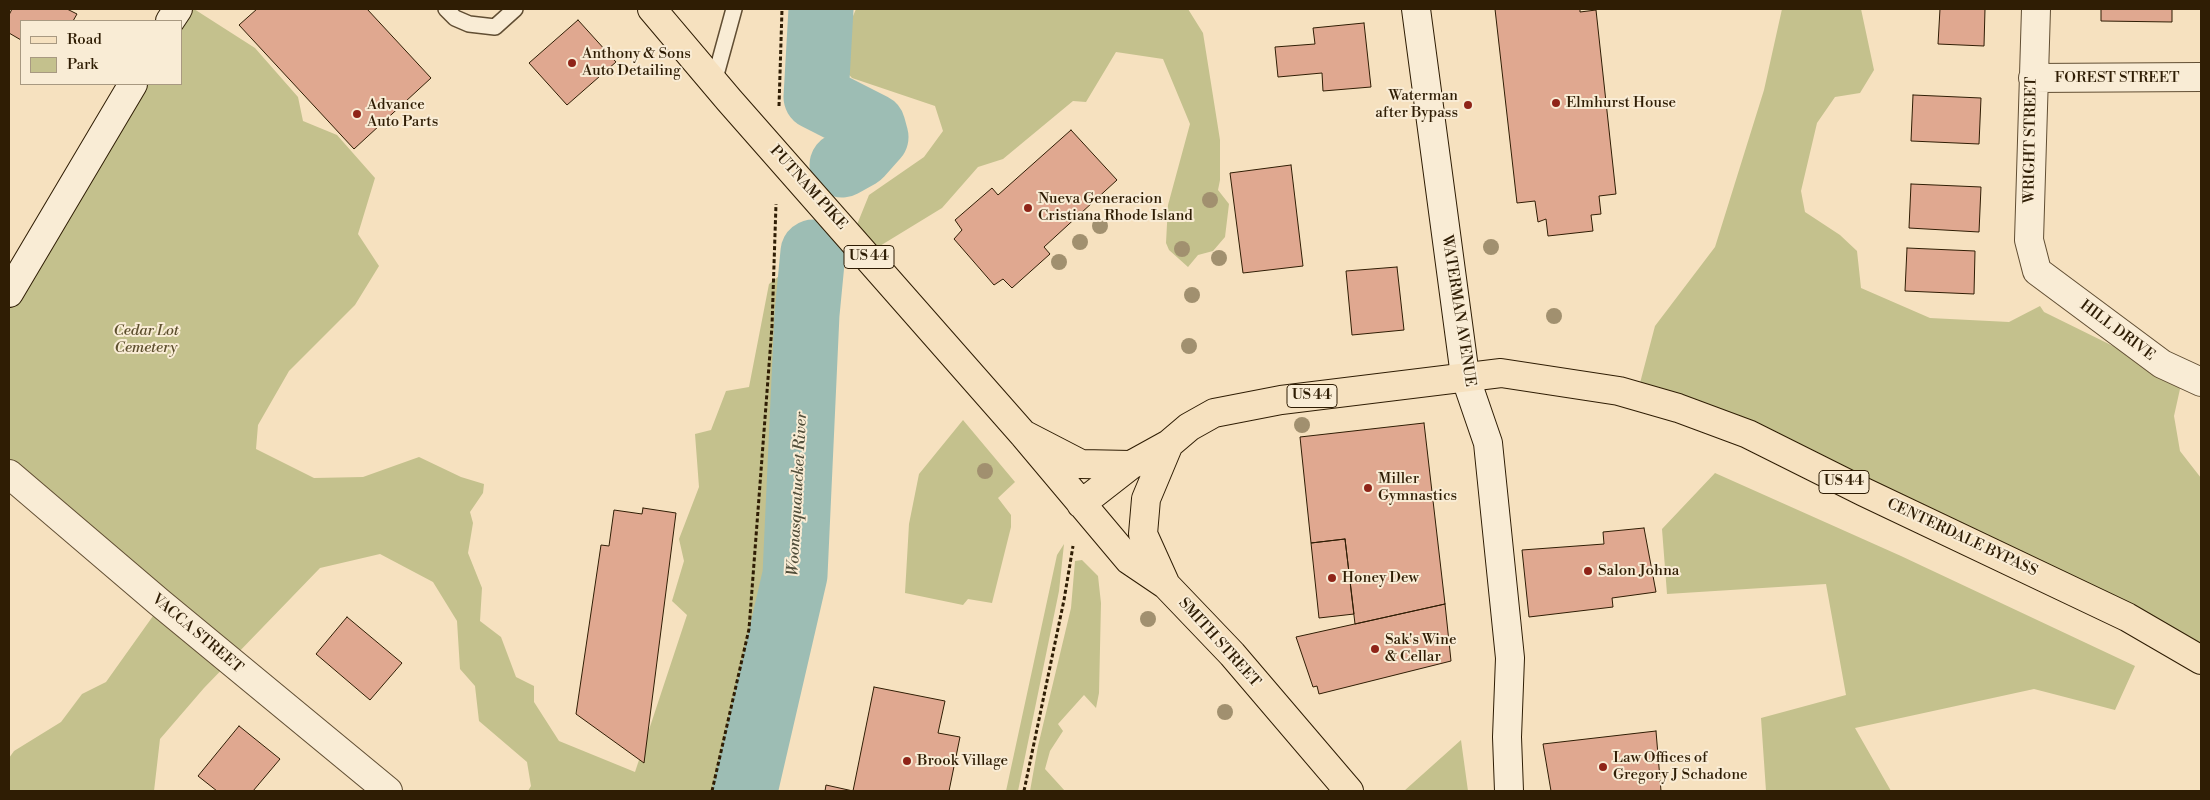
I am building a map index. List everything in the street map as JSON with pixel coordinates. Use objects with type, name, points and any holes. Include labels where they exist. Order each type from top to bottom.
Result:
[{"type":"main road","name":"PUTNAM PIKE","points":[[652,9],[1023,434],[1080,504]]},
{"type":"main road","name":"CENTERDALE BYPASS","points":[[1023,434],[1081,464],[1131,465],[1170,444],[1189,427],[1214,413],[1281,400],[1501,373],[1619,391],[1678,408],[1748,434],[1864,492],[2127,617],[2201,660]]},
{"type":"main road","name":"CENTERDALE BYPASS","points":[[1166,585],[1143,534],[1146,498],[1170,444]]},
{"type":"main road","points":[[1080,504],[1131,465]]},
{"type":"main road","name":"SMITH STREET","points":[[1080,504],[1129,560],[1166,585],[1232,654],[1349,791]]},
{"type":"street","points":[[171,20],[178,9]]},
{"type":"street","name":"WATERMAN AVENUE","points":[[1416,9],[1465,376],[1488,443],[1510,658],[1507,736],[1509,791]]},
{"type":"street","name":"WRIGHT STREET","points":[[2036,9],[2029,240],[2037,271]]},
{"type":"street","name":"FOREST STREET","points":[[2033,78],[2201,77]]},
{"type":"street","points":[[9,294],[132,85]]},
{"type":"street","name":"HILL DRIVE","points":[[2037,271],[2162,364],[2201,382]]},
{"type":"street","name":"VACCA STREET","points":[[9,474],[166,608],[388,791]]},
{"type":"lane","points":[[446,9],[455,18],[469,24],[495,27],[516,9]]},
{"type":"lane","points":[[714,82],[734,9]]},
{"type":"path","points":[[779,108],[782,9]]},
{"type":"path","points":[[712,791],[749,630],[772,326],[776,197]]},
{"type":"path","points":[[1024,791],[1064,600],[1073,547],[1069,539]]},
{"type":"green space","name":"Cedar Lot Cemetery","points":[[179,9],[194,9],[255,48],[298,97],[303,121],[337,135],[375,178],[358,234],[379,266],[355,305],[289,371],[258,425],[256,449],[314,478],[363,477],[419,457],[461,477],[484,484],[483,493],[470,512],[473,523],[468,553],[482,588],[480,621],[501,637],[516,677],[534,686],[534,702],[559,741],[635,772],[687,615],[672,601],[684,561],[679,539],[699,487],[695,434],[711,430],[726,391],[749,387],[769,284],[807,254],[816,250],[803,337],[800,380],[787,481],[773,643],[742,791],[528,791],[531,786],[527,762],[479,721],[475,686],[460,669],[457,621],[433,582],[380,554],[320,568],[204,688],[160,739],[154,791],[9,791],[9,758],[14,751],[61,722],[82,694],[106,682],[153,616],[151,607],[9,488],[9,285],[131,85],[182,85],[182,20],[179,20]]},
{"type":"green space","points":[[856,9],[1188,9],[1203,33],[1220,140],[1220,180],[1218,190],[1229,204],[1225,237],[1213,251],[1198,255],[1188,267],[1169,250],[1166,243],[1168,205],[1190,124],[1163,59],[1116,52],[1086,102],[1073,101],[1003,159],[978,167],[942,208],[870,252],[854,232],[869,195],[924,157],[943,131],[935,106],[852,78],[835,59]]},
{"type":"green space","points":[[1782,9],[1861,9],[1874,70],[1860,93],[1835,97],[1817,123],[1801,191],[1805,212],[1840,235],[1857,251],[1861,288],[1930,318],[2009,322],[2040,306],[2044,312],[2182,380],[2174,416],[2180,451],[2201,478],[2201,672],[2156,639],[1703,427],[1635,402],[1655,326],[1715,247],[1764,90]]},
{"type":"green space","points":[[963,420],[1015,482],[998,498],[1011,515],[1011,527],[992,603],[968,599],[963,605],[905,593],[909,524],[919,474]]},
{"type":"green space","points":[[1715,473],[1901,556],[2135,666],[2115,710],[2034,689],[1855,728],[1891,791],[1766,791],[1761,718],[1846,695],[1826,584],[1667,594],[1662,529]]},
{"type":"green space","points":[[1064,544],[1059,591],[1018,791],[1006,791],[1057,555]]},
{"type":"green space","points":[[1082,560],[1098,576],[1101,603],[1099,693],[1096,708],[1084,695],[1058,724],[1063,731],[1050,751],[1045,769],[1065,791],[1030,791],[1038,746],[1071,608],[1075,561]]},
{"type":"green space","points":[[1461,740],[1468,791],[1404,791]]},
{"type":"building","points":[[12,9],[67,9],[77,14],[74,20],[20,20],[20,39],[9,33],[9,15]]},
{"type":"building","name":"Advance Auto Parts","points":[[257,9],[367,9],[431,78],[354,149],[239,25]]},
{"type":"building","name":"Elmhurst House","points":[[1495,9],[1580,9],[1580,12],[1596,10],[1616,194],[1599,196],[1601,214],[1591,215],[1593,231],[1548,236],[1546,219],[1538,222],[1535,201],[1517,203]]},
{"type":"building","points":[[1940,9],[1985,9],[1984,46],[1938,44]]},
{"type":"building","points":[[2101,9],[2172,9],[2172,22],[2101,21]]},
{"type":"building","name":"Anthony & Sons Auto Detailing","points":[[578,20],[616,62],[567,105],[529,63]]},
{"type":"building","points":[[1364,23],[1371,87],[1323,91],[1322,73],[1278,77],[1275,47],[1315,44],[1313,28]]},
{"type":"building","points":[[1913,95],[1981,98],[1979,144],[1911,141]]},
{"type":"building","name":"Nueva Generacion Cristiana Rhode Island","points":[[1071,130],[1117,180],[1044,247],[1050,254],[1012,288],[1003,279],[994,285],[954,239],[962,230],[955,220],[992,188],[998,195]]},
{"type":"building","points":[[1291,165],[1303,266],[1243,273],[1230,173]]},
{"type":"building","points":[[1911,184],[1981,187],[1979,232],[1909,228]]},
{"type":"building","points":[[1907,248],[1975,251],[1974,294],[1905,291]]},
{"type":"building","points":[[1397,267],[1404,330],[1352,335],[1346,271]]},
{"type":"building","name":"Miller Gymnastics","points":[[1424,423],[1445,604],[1355,624],[1345,539],[1311,543],[1300,437]]},
{"type":"building","points":[[643,508],[676,513],[644,763],[576,714],[601,545],[609,546],[614,510],[642,514]]},
{"type":"building","name":"Salon Johna","points":[[1644,528],[1656,592],[1612,598],[1613,607],[1529,617],[1522,550],[1604,544],[1603,532]]},
{"type":"building","name":"Honey Dew","points":[[1345,539],[1354,614],[1319,618],[1311,543]]},
{"type":"building","name":"Sak's Wine & Cellar","points":[[1445,604],[1451,661],[1319,694],[1317,686],[1313,687],[1296,637]]},
{"type":"building","points":[[347,617],[402,663],[370,700],[316,654]]},
{"type":"building","name":"Brook Village","points":[[874,687],[945,701],[938,733],[960,737],[949,791],[853,791]]},
{"type":"building","points":[[239,726],[280,759],[253,791],[217,791],[198,776]]},
{"type":"building","name":"Law Offices of Gregory J Schadone","points":[[1656,731],[1661,791],[1551,791],[1543,744]]},
{"type":"building","points":[[826,785],[853,791],[825,791]]},
{"type":"waterway","name":"Woonasquatucket River","points":[[821,9],[816,97],[873,126],[876,137],[860,155],[842,165]]},
{"type":"waterway","name":"Woonasquatucket River","points":[[745,791],[795,575],[807,314],[813,252]]},
{"type":"place","name":"Anthony & Sons Auto Detailing","points":[[572,63]]},
{"type":"place","name":"Elmhurst House","points":[[1556,103]]},
{"type":"place","name":"Waterman after Bypass","points":[[1468,105]]},
{"type":"place","name":"Advance Auto Parts","points":[[357,114]]},
{"type":"place","name":"Nueva Generacion Cristiana Rhode Island","points":[[1028,208]]},
{"type":"place","name":"Miller Gymnastics","points":[[1368,488]]},
{"type":"place","name":"Salon Johna","points":[[1588,571]]},
{"type":"place","name":"Honey Dew","points":[[1332,578]]},
{"type":"place","name":"Sak's Wine & Cellar","points":[[1375,649]]},
{"type":"place","name":"Brook Village","points":[[907,761]]},
{"type":"place","name":"Law Offices of Gregory J Schadone","points":[[1603,767]]}]
